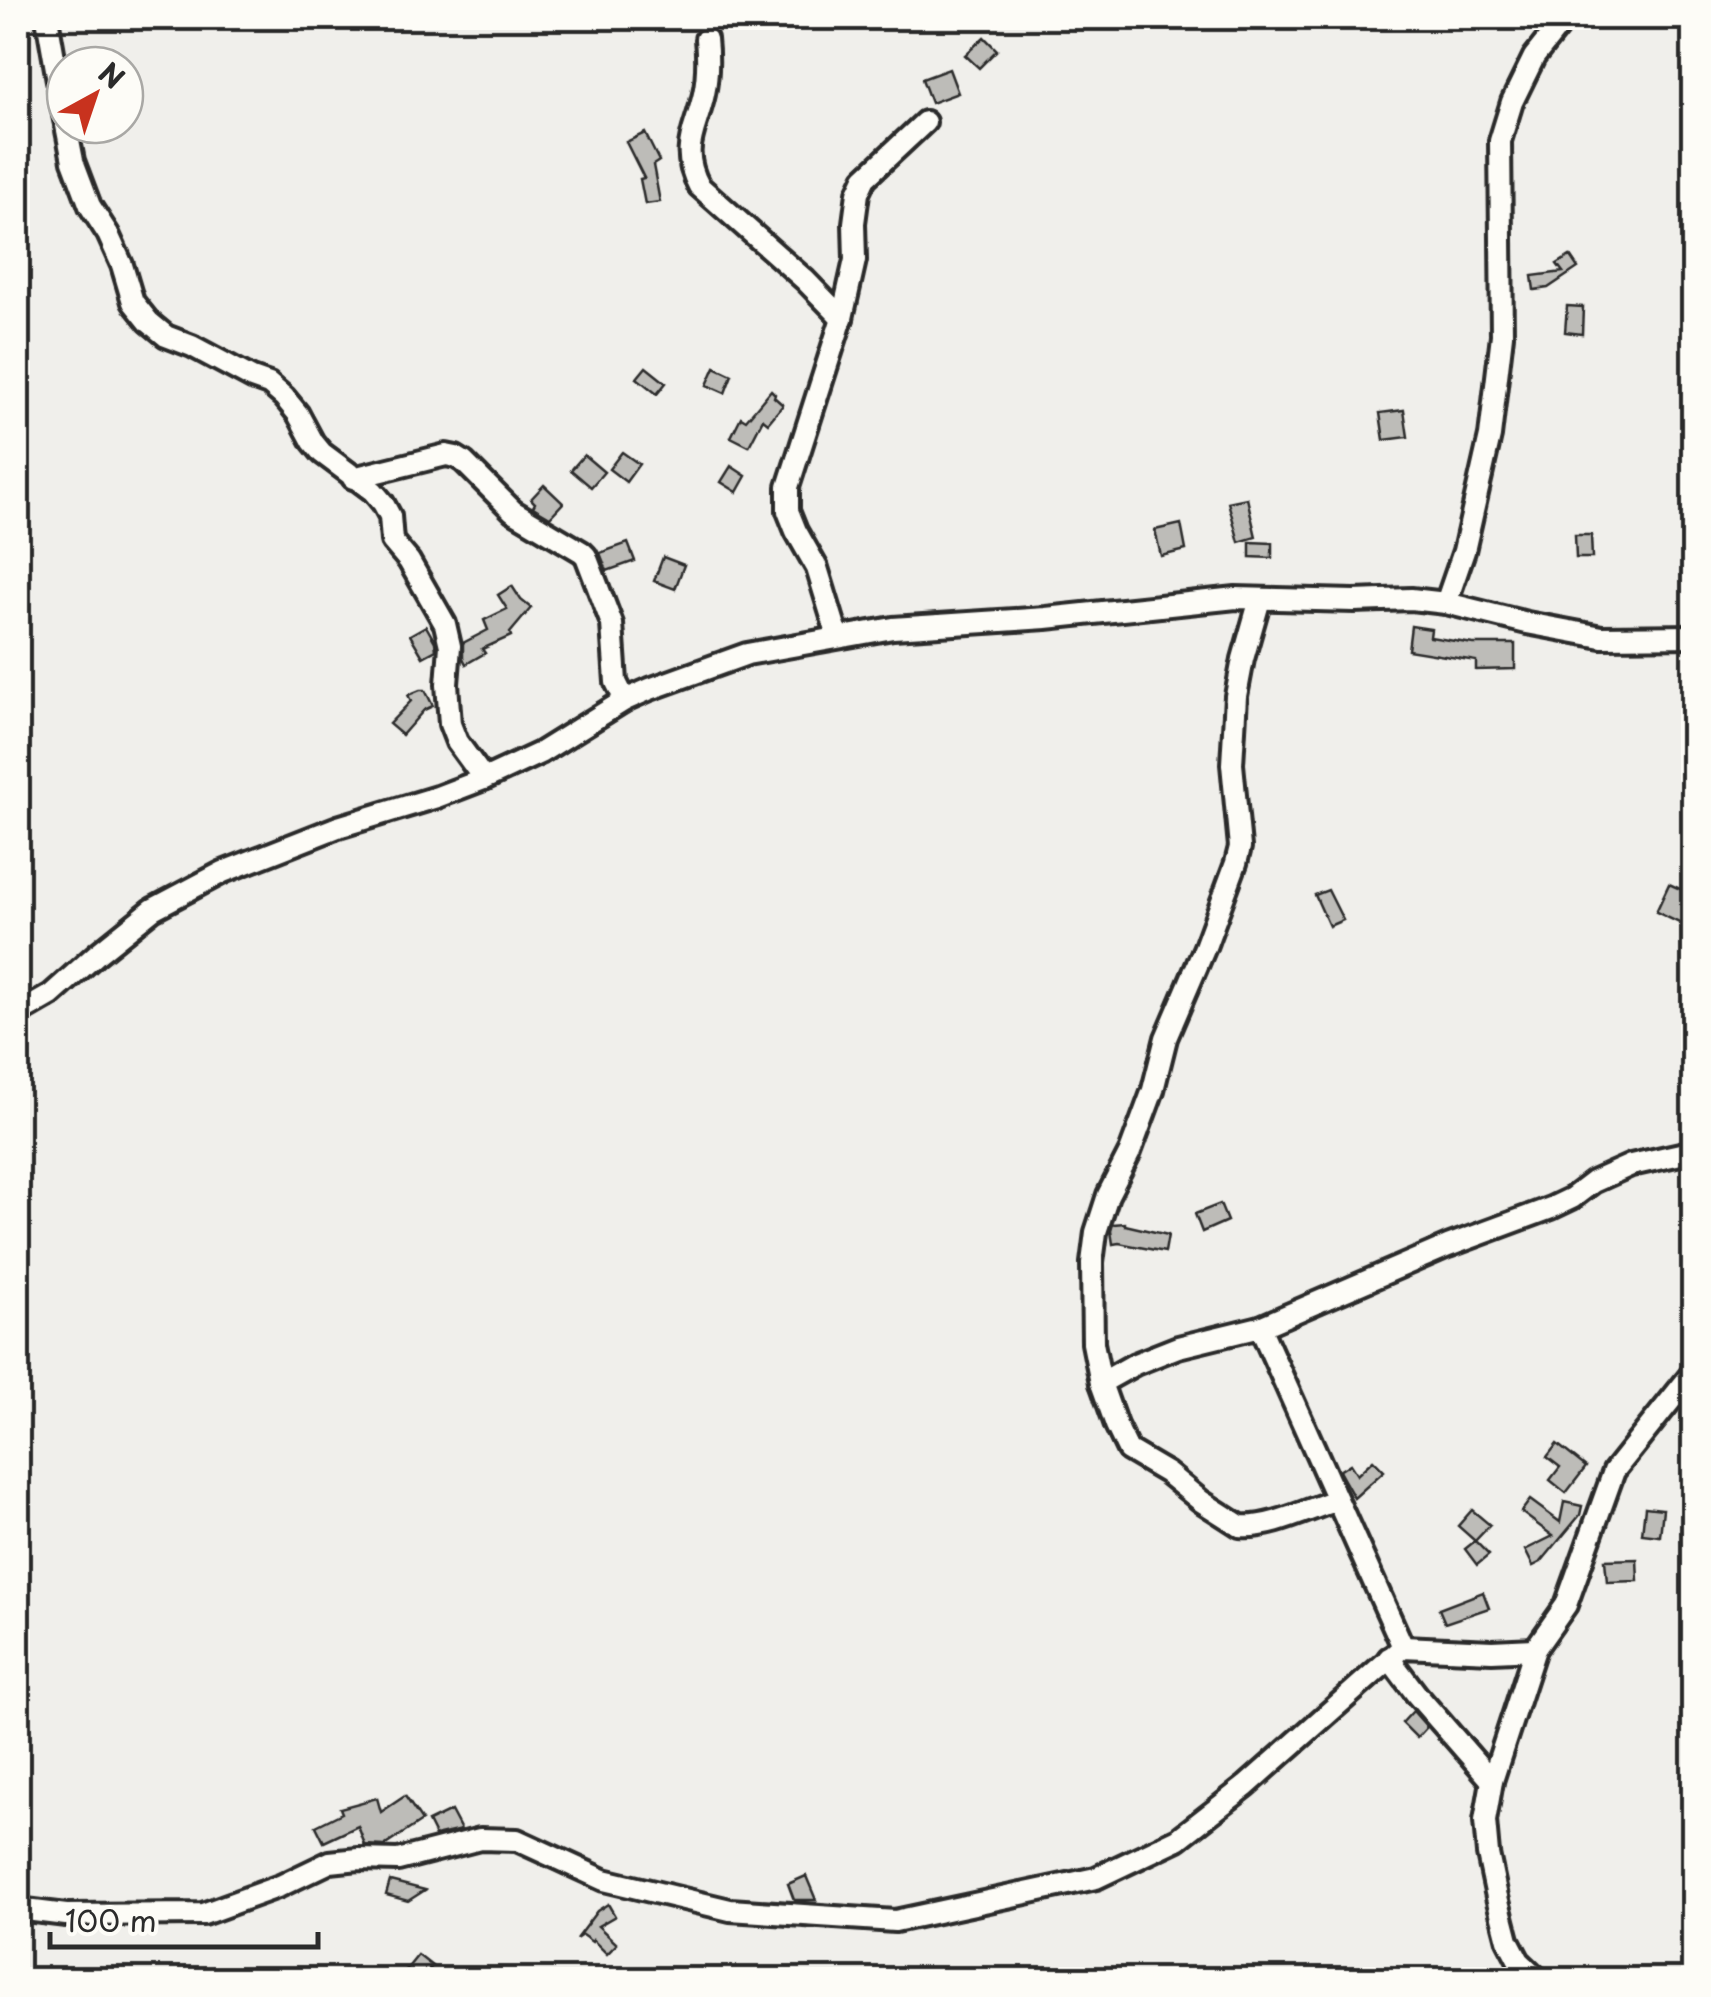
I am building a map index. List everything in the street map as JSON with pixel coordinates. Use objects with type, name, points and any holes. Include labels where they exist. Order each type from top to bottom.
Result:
[{"type":"street","points":[[47,18],[52,45]]},
{"type":"street","points":[[1446,603],[1464,551],[1490,436],[1502,335],[1500,141],[1512,102],[1534,57],[1565,18]]},
{"type":"street","points":[[706,38],[704,95],[688,152],[698,186],[805,280],[842,318]]},
{"type":"street","points":[[838,637],[817,568],[788,511],[788,488],[842,318],[855,260],[858,193],[865,178],[925,122]]},
{"type":"street","points":[[70,145],[90,206],[122,265],[133,302],[148,322],[166,336],[269,384],[298,414],[322,454],[373,491],[383,503],[390,516],[392,541],[410,561],[445,624],[450,646],[450,724],[457,742],[484,779]]},
{"type":"street","points":[[352,478],[446,455],[456,457],[514,512],[582,552],[612,624],[616,682],[625,700]]},
{"type":"street","points":[[18,1014],[51,995],[154,909],[223,872],[338,826],[484,779],[540,753],[625,700],[747,654],[893,628],[1046,618],[1236,598],[1411,599],[1602,637],[1694,636]]},
{"type":"street","points":[[1260,599],[1236,696],[1232,764],[1240,847],[1205,946],[1166,1038],[1136,1136],[1108,1195],[1096,1232],[1092,1263],[1093,1343],[1101,1382],[1128,1450],[1240,1526],[1270,1522],[1337,1500]]},
{"type":"street","points":[[1101,1382],[1178,1346],[1260,1326],[1448,1246],[1552,1208],[1593,1182],[1631,1165],[1694,1152]]},
{"type":"street","points":[[1260,1326],[1417,1696],[1492,1781]]},
{"type":"street","points":[[1538,1980],[1519,1960],[1508,1940],[1497,1897],[1485,1821],[1492,1781],[1534,1649],[1566,1606],[1614,1472],[1694,1371]]},
{"type":"street","points":[[18,1909],[81,1915],[202,1914],[280,1886],[330,1862],[398,1860],[480,1839],[517,1840],[604,1880],[730,1910],[895,1921],[1096,1878],[1178,1839],[1246,1786],[1396,1653],[1534,1649]]},
{"type":"building","points":[[984,37],[997,50],[979,68],[965,55]]},
{"type":"building","points":[[949,69],[958,93],[931,103],[922,79]]},
{"type":"building","points":[[645,133],[659,161],[653,165],[660,202],[645,204],[640,179],[644,178],[626,142]]},
{"type":"building","points":[[1570,256],[1578,268],[1548,288],[1534,290],[1532,276],[1563,272],[1557,264]]},
{"type":"building","points":[[1567,306],[1583,307],[1582,334],[1565,332]]},
{"type":"building","points":[[646,367],[666,383],[657,394],[637,378]]},
{"type":"building","points":[[715,367],[732,375],[725,393],[707,385]]},
{"type":"building","points":[[771,390],[783,405],[768,423],[763,419],[749,446],[731,437],[741,417],[746,420]]},
{"type":"building","points":[[1404,410],[1408,437],[1384,440],[1380,413]]},
{"type":"building","points":[[622,452],[639,464],[626,482],[609,469]]},
{"type":"building","points":[[584,455],[604,472],[591,487],[571,470]]},
{"type":"building","points":[[731,466],[746,476],[737,492],[721,482]]},
{"type":"building","points":[[544,485],[563,503],[550,517],[533,507],[531,499]]},
{"type":"building","points":[[1247,498],[1256,537],[1239,542],[1228,502]]},
{"type":"building","points":[[1181,524],[1186,550],[1161,556],[1155,530]]},
{"type":"building","points":[[1575,535],[1591,535],[1592,558],[1576,558]]},
{"type":"building","points":[[1250,542],[1272,543],[1272,558],[1250,557]]},
{"type":"building","points":[[628,543],[635,561],[607,571],[600,553]]},
{"type":"building","points":[[663,557],[684,565],[675,589],[654,581]]},
{"type":"building","points":[[512,586],[531,608],[511,636],[482,649],[485,653],[466,664],[463,643],[488,630],[484,620],[507,609],[498,595]]},
{"type":"building","points":[[426,626],[436,650],[423,657],[410,635]]},
{"type":"building","points":[[1411,626],[1431,629],[1430,637],[1473,644],[1515,644],[1515,669],[1476,670],[1476,661],[1408,650]]},
{"type":"building","points":[[425,690],[433,706],[424,710],[402,735],[389,724],[411,701],[408,695]]},
{"type":"building","points":[[1669,884],[1694,895],[1694,930],[1656,912]]},
{"type":"building","points":[[1328,890],[1343,920],[1329,926],[1315,895]]},
{"type":"building","points":[[1220,1204],[1227,1221],[1202,1232],[1195,1214]]},
{"type":"building","points":[[1125,1223],[1168,1235],[1165,1252],[1113,1244],[1113,1224]]},
{"type":"building","points":[[1557,1444],[1586,1467],[1566,1493],[1550,1480],[1560,1467],[1547,1457]]},
{"type":"building","points":[[1373,1460],[1384,1471],[1354,1498],[1339,1471],[1350,1464],[1357,1475]]},
{"type":"building","points":[[1530,1500],[1560,1522],[1564,1502],[1582,1506],[1580,1515],[1541,1562],[1533,1566],[1525,1550],[1553,1536],[1521,1512]]},
{"type":"building","points":[[1645,1507],[1663,1509],[1660,1536],[1642,1534]]},
{"type":"building","points":[[1472,1510],[1490,1525],[1475,1541],[1458,1526]]},
{"type":"building","points":[[1475,1541],[1489,1555],[1477,1565],[1465,1549]]},
{"type":"building","points":[[1637,1559],[1638,1581],[1607,1582],[1605,1560]]},
{"type":"building","points":[[1483,1592],[1489,1608],[1445,1623],[1439,1609]]},
{"type":"building","points":[[1413,1711],[1427,1727],[1417,1738],[1402,1723]]},
{"type":"building","points":[[405,1796],[422,1821],[384,1846],[365,1845],[358,1826],[324,1842],[316,1826],[342,1813],[340,1808],[377,1798],[381,1812]]},
{"type":"building","points":[[451,1811],[461,1830],[435,1836],[428,1822]]},
{"type":"building","points":[[806,1876],[816,1900],[794,1900],[788,1884]]},
{"type":"building","points":[[390,1881],[425,1890],[408,1901],[386,1895]]},
{"type":"building","points":[[608,1904],[615,1916],[598,1926],[617,1944],[607,1954],[593,1940],[582,1935],[576,1939],[597,1911]]},
{"type":"building","points":[[418,1955],[432,1966],[422,1980],[415,1980],[405,1971]]}]
